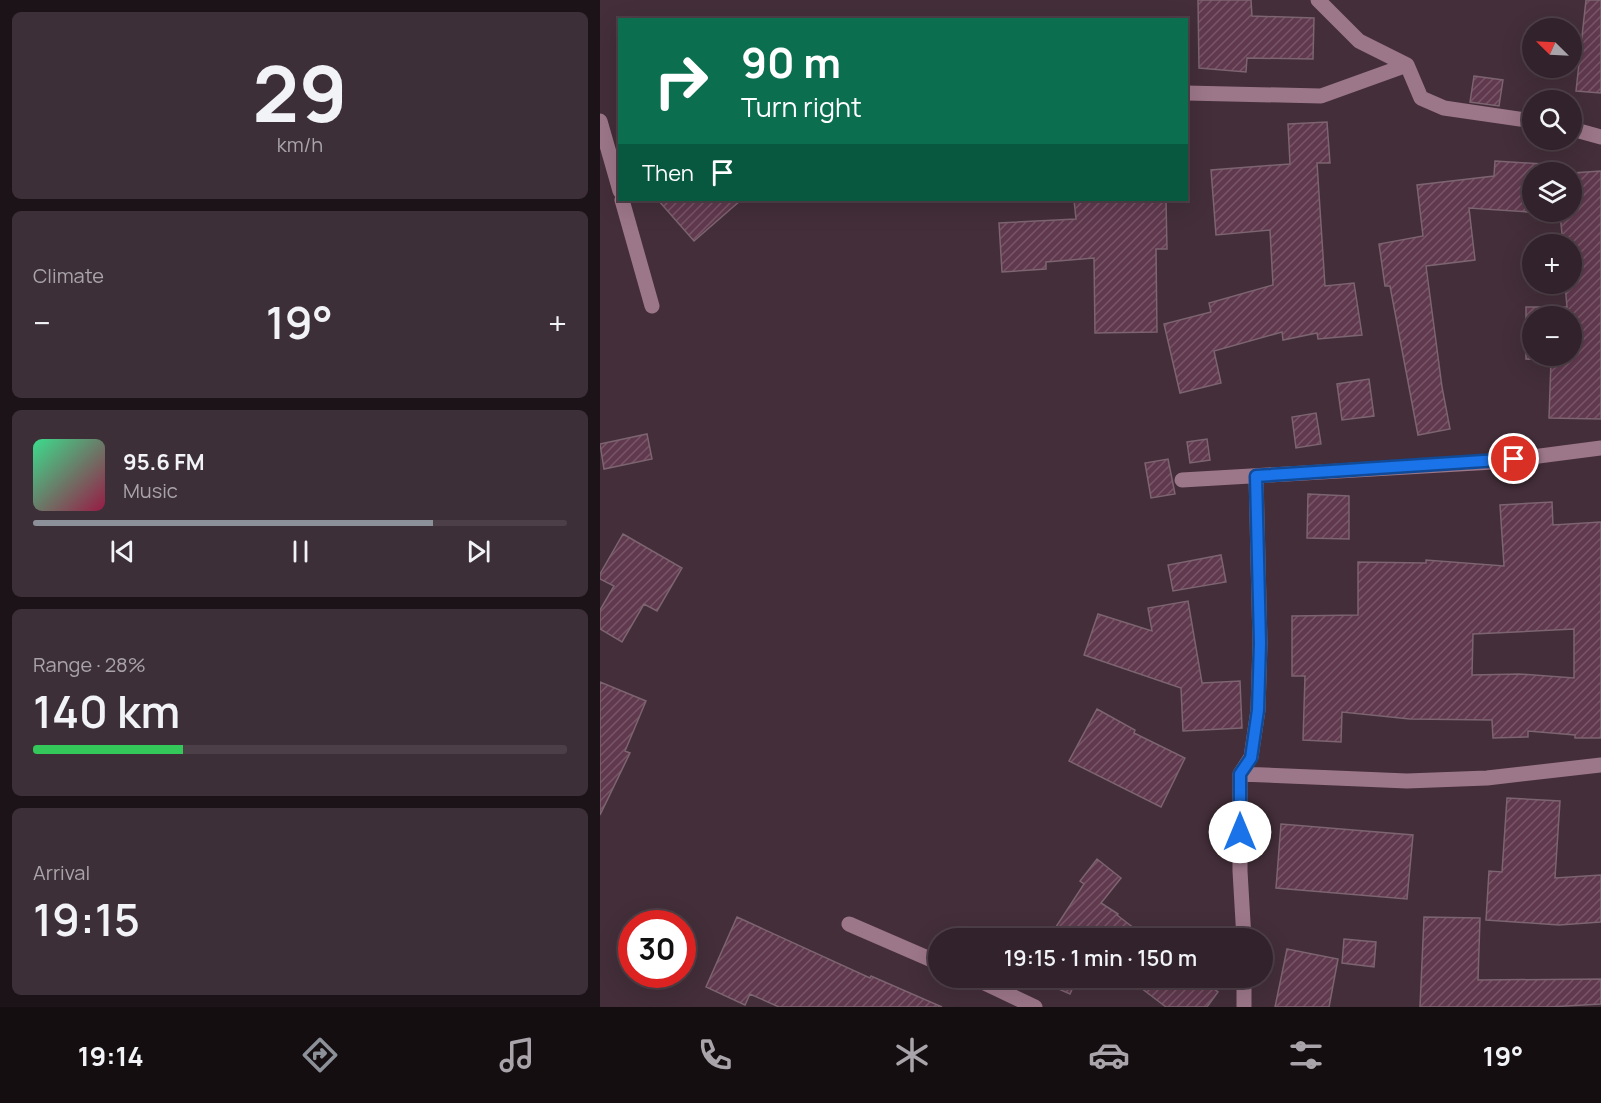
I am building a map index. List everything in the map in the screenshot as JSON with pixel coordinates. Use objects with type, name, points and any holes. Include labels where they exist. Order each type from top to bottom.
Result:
[{"type":"street","points":[[1318,0],[1359,41],[1407,65],[1421,98],[1444,108],[1522,119]]},
{"type":"street","points":[[1188,93],[1321,96],[1407,65]]},
{"type":"street","points":[[600,121],[618,183]]},
{"type":"street","points":[[1582,132],[1601,137]]},
{"type":"street","points":[[622,201],[652,306]]},
{"type":"street","points":[[1182,480],[1493,462],[1601,448]]},
{"type":"street","points":[[1243,928],[1240,871],[1240,774],[1251,758],[1258,710],[1260,643],[1256,476]]},
{"type":"street","points":[[1240,774],[1407,781],[1487,778],[1601,765]]},
{"type":"street","points":[[849,924],[928,958]]},
{"type":"street","points":[[987,988],[1002,1000],[1035,1007]]},
{"type":"street","points":[[1244,988],[1244,1007]]},
{"type":"building","points":[[1198,0],[1251,0],[1252,16],[1314,18],[1313,59],[1247,58],[1246,72],[1199,68]]},
{"type":"building","points":[[1586,0],[1601,0],[1601,93],[1576,90],[1577,78],[1582,78],[1582,36]]},
{"type":"building","points":[[1474,76],[1503,80],[1499,106],[1470,102]]},
{"type":"building","points":[[1327,122],[1330,163],[1317,163],[1325,286],[1354,283],[1362,335],[1318,339],[1317,333],[1283,340],[1282,332],[1214,351],[1221,383],[1180,393],[1164,324],[1211,312],[1209,303],[1273,285],[1270,230],[1216,235],[1211,170],[1290,164],[1288,124]]},
{"type":"building","points":[[1495,161],[1522,163],[1522,211],[1469,208],[1475,260],[1426,266],[1450,429],[1418,435],[1390,286],[1385,286],[1379,244],[1423,236],[1417,185],[1494,176]]},
{"type":"building","points":[[1601,171],[1601,419],[1549,418],[1551,366],[1582,366],[1582,306],[1567,306],[1566,294],[1582,294],[1582,234],[1562,234],[1561,222],[1582,222],[1582,172]]},
{"type":"building","points":[[659,201],[740,201],[694,241]]},
{"type":"building","points":[[1074,201],[1166,201],[1167,249],[1156,249],[1157,332],[1095,333],[1094,258],[1046,262],[1046,269],[1002,272],[999,223],[1076,219]]},
{"type":"building","points":[[1369,379],[1374,416],[1342,420],[1337,384]]},
{"type":"building","points":[[1316,413],[1321,444],[1296,448],[1292,417]]},
{"type":"building","points":[[647,434],[652,459],[604,469],[600,444]]},
{"type":"building","points":[[1207,439],[1210,460],[1190,463],[1187,442]]},
{"type":"building","points":[[1168,459],[1175,494],[1151,498],[1145,463]]},
{"type":"building","points":[[1308,494],[1349,496],[1349,539],[1307,538]]},
{"type":"building","points":[[1552,502],[1553,525],[1601,522],[1601,738],[1575,738],[1575,735],[1528,731],[1528,737],[1493,738],[1492,720],[1410,719],[1342,712],[1341,742],[1303,740],[1305,676],[1292,676],[1292,616],[1358,615],[1358,562],[1426,563],[1426,560],[1504,566],[1500,505]],"holes":[[[1574,629],[1574,678],[1519,674],[1472,675],[1473,634]]]},
{"type":"building","points":[[623,534],[682,568],[657,611],[644,604],[622,642],[600,629],[600,610],[614,586],[600,579],[600,574]]},
{"type":"building","points":[[1221,555],[1226,582],[1173,591],[1168,565]]},
{"type":"building","points":[[1188,601],[1202,683],[1240,681],[1242,728],[1183,731],[1181,688],[1084,655],[1098,614],[1152,631],[1148,608]]},
{"type":"building","points":[[600,682],[646,701],[625,751],[630,753],[600,815]]},
{"type":"building","points":[[1097,709],[1135,730],[1134,733],[1185,758],[1161,807],[1069,761]]},
{"type":"building","points":[[1507,798],[1560,801],[1555,878],[1601,875],[1601,922],[1559,925],[1486,920],[1489,871],[1502,872]]},
{"type":"building","points":[[1281,824],[1413,835],[1407,899],[1276,888]]},
{"type":"building","points":[[1097,859],[1121,878],[1101,903],[1134,928],[1055,928],[1084,884],[1080,881]]},
{"type":"building","points":[[737,917],[870,978],[871,976],[942,1007],[779,1007],[750,994],[745,1005],[706,987]]},
{"type":"building","points":[[1424,917],[1480,918],[1478,980],[1601,979],[1601,1004],[1549,1007],[1420,1007]]},
{"type":"building","points":[[1344,939],[1376,942],[1374,967],[1342,963]]},
{"type":"building","points":[[1287,949],[1338,959],[1329,1007],[1275,1007]]},
{"type":"building","points":[[1056,988],[1073,988],[1070,994]]},
{"type":"building","points":[[1141,988],[1213,988],[1218,992],[1207,1007],[1166,1007]]},
{"type":"route","points":[[1240,832],[1240,774],[1251,758],[1258,710],[1260,643],[1256,476],[1514,459]]}]
